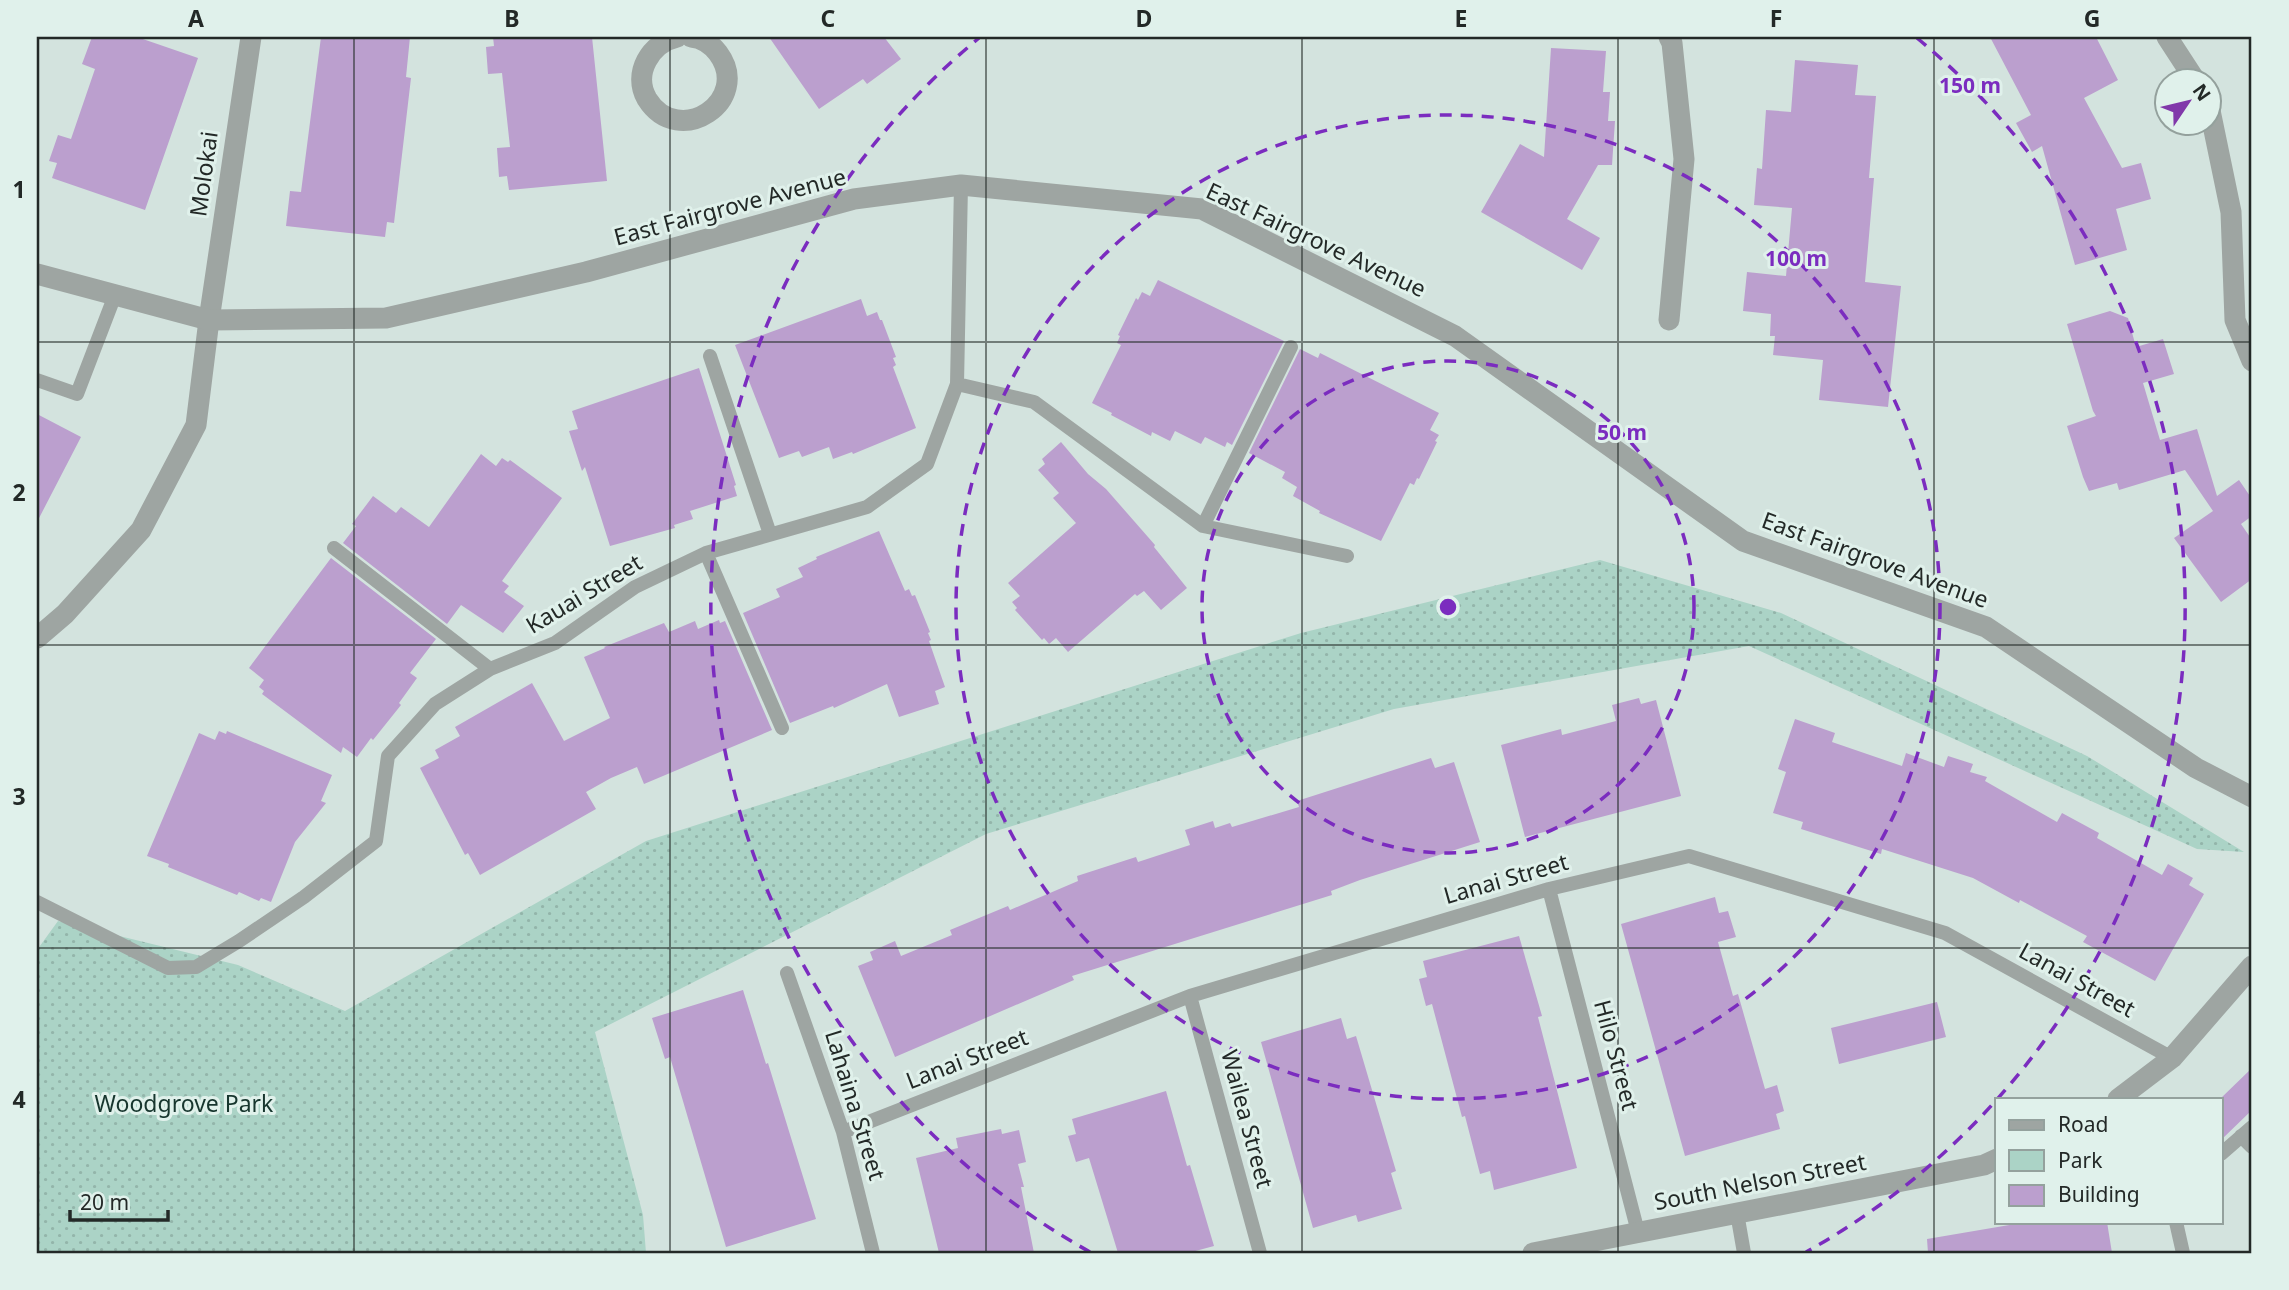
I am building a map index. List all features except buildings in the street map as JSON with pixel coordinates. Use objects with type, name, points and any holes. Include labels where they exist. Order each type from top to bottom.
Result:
[{"type":"street","name":"Molokai","points":[[37,638],[65,614],[141,530],[197,425],[209,320],[251,37]]},
{"type":"street","points":[[669,38],[652,50],[644,64],[642,80],[646,97],[657,110],[671,118],[687,121],[704,117],[717,106],[725,92],[727,76],[723,59],[713,46],[691,37]]},
{"type":"street","points":[[2167,37],[2186,66]]},
{"type":"street","points":[[1669,320],[1684,159],[1677,39]]},
{"type":"street","points":[[2215,136],[2231,212],[2235,320],[2252,361]]},
{"type":"street","name":"East Fairgrove Avenue","points":[[37,274],[209,320],[386,318],[586,272],[854,200],[961,185],[1202,209],[1455,336],[1743,541],[1986,627],[2196,768],[2252,797]]},
{"type":"street","points":[[2120,1098],[2172,1058],[2252,966]]},
{"type":"street","name":"South Nelson Street","points":[[1533,1253],[1984,1165],[1995,1160]]},
{"type":"lane","name":"Kauai Street","points":[[37,902],[168,968],[196,967],[304,897],[376,841],[388,756],[435,704],[490,669],[555,643],[635,587],[706,553],[867,507],[927,464],[957,384],[961,185]]},
{"type":"lane","points":[[37,380],[77,394],[116,295]]},
{"type":"lane","points":[[1203,526],[1291,347]]},
{"type":"lane","points":[[710,356],[771,534]]},
{"type":"lane","points":[[957,384],[1034,402],[1203,526],[1348,556]]},
{"type":"lane","points":[[334,548],[490,669]]},
{"type":"lane","points":[[706,553],[782,728]]},
{"type":"lane","name":"Lanai Street","points":[[843,1132],[1190,996],[1549,890],[1689,856],[1945,933],[2172,1058]]},
{"type":"lane","name":"Hilo Street","points":[[1549,890],[1638,1232]]},
{"type":"lane","name":"Lahaina Street","points":[[787,972],[843,1132],[873,1253]]},
{"type":"lane","name":"Wailea Street","points":[[1190,996],[1260,1253]]},
{"type":"lane","points":[[2222,1153],[2247,1132],[2252,1147]]},
{"type":"lane","points":[[1737,1213],[1744,1253]]},
{"type":"lane","points":[[2176,1224],[2183,1253]]},
{"type":"green space","name":"Woodgrove Park","points":[[1600,560],[1781,613],[2087,756],[2244,852],[2197,849],[1749,646],[1394,709],[986,834],[595,1032],[643,1215],[646,1253],[37,1253],[37,950],[58,921],[238,965],[345,1011],[646,841],[1301,633]]}]
